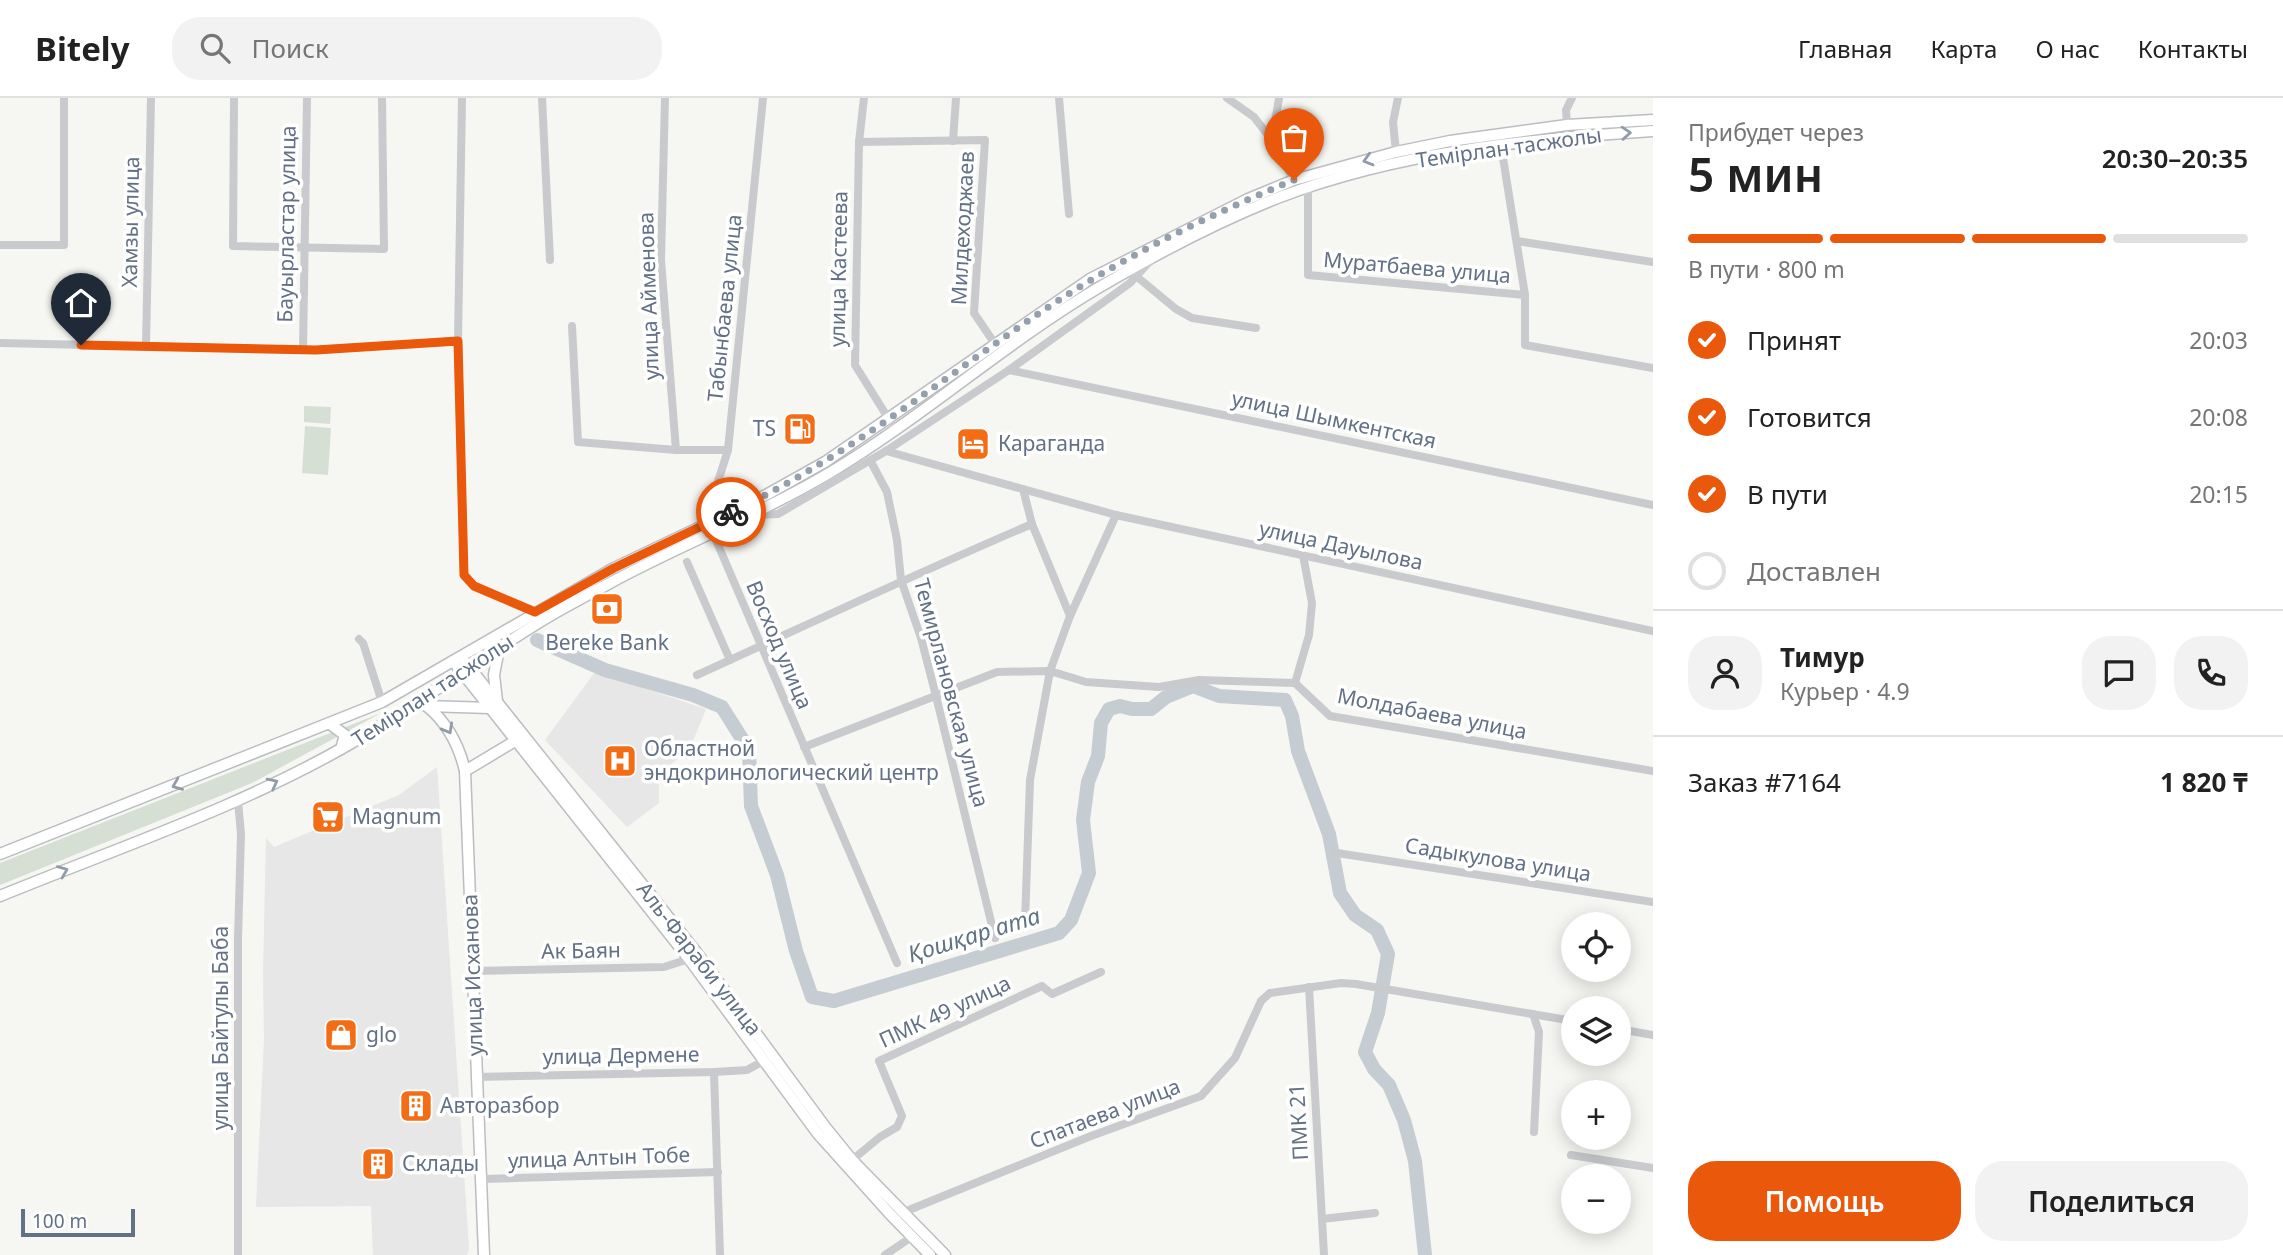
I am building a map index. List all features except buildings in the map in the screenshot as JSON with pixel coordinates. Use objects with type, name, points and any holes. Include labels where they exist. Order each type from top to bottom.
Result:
[{"type":"main road","name":"Темірлан тасжолы","points":[[0,854],[382,702],[614,568],[757,500],[825,462],[1090,279],[1248,199],[1294,180],[1396,152],[1499,133],[1567,125],[1653,120]]},
{"type":"main road","name":"Темірлан тасжолы","points":[[0,897],[238,801],[341,749],[544,620],[619,578],[753,515],[830,472],[1096,289],[1152,258],[1267,203],[1308,188],[1394,164],[1501,144],[1653,131]]},
{"type":"main road","points":[[412,705],[493,704],[494,675],[499,649]]},
{"type":"main road","name":"Аль-Фараби улица","points":[[458,659],[465,671],[697,953],[852,1160],[930,1255]]},
{"type":"main road","name":"Аль-Фараби улица","points":[[493,704],[515,741],[689,959],[818,1134],[898,1215],[945,1255]]},
{"type":"main road","name":"улица Исханова","points":[[428,706],[444,721],[462,756],[465,771],[484,1255]]},
{"type":"main road","points":[[330,724],[345,735],[341,749]]},
{"type":"main road","points":[[465,771],[515,741]]},
{"type":"street","points":[[0,245],[64,245],[64,98]]},
{"type":"street","name":"Хамзы улица","points":[[146,346],[151,98]]},
{"type":"street","points":[[234,98],[233,246],[384,249],[382,98]]},
{"type":"street","name":"Бауырластар улица","points":[[303,350],[307,98]]},
{"type":"street","points":[[462,98],[458,341],[464,575],[474,586],[535,612]]},
{"type":"street","points":[[542,98],[550,260]]},
{"type":"street","name":"улица Айменова","points":[[666,98],[661,260],[676,450]]},
{"type":"street","name":"Табынбаева улица","points":[[714,520],[714,494],[728,450],[763,98]]},
{"type":"street","name":"улица Кастеева","points":[[864,98],[859,142],[855,365],[895,429]]},
{"type":"street","name":"Милдеходжаев","points":[[953,141],[956,98]]},
{"type":"street","points":[[1059,98],[1069,214]]},
{"type":"street","points":[[1227,98],[1254,117],[1272,141],[1294,180]]},
{"type":"street","points":[[1272,141],[1279,98]]},
{"type":"street","points":[[1396,152],[1393,122],[1398,98]]},
{"type":"street","points":[[1561,98],[1566,110],[1567,125]]},
{"type":"street","points":[[1566,110],[1572,98]]},
{"type":"street","points":[[1499,133],[1525,295],[1525,345],[1653,368]]},
{"type":"street","name":"Милдеходжаев","points":[[859,142],[985,140],[974,313],[995,344]]},
{"type":"street","name":"Муратбаева улица","points":[[1308,188],[1308,275],[1525,295]]},
{"type":"street","points":[[1517,241],[1653,262]]},
{"type":"street","points":[[753,515],[778,514],[886,451],[1009,370],[1130,283],[1152,258]]},
{"type":"street","points":[[1136,276],[1176,309],[1192,318],[1256,328]]},
{"type":"street","points":[[572,326],[578,442],[676,450],[728,450]]},
{"type":"street","points":[[0,343],[303,350],[458,341]]},
{"type":"street","name":"улица Шымкентская","points":[[1009,370],[1653,505]]},
{"type":"street","name":"улица Дауылова","points":[[886,451],[1116,515],[1653,631]]},
{"type":"street","name":"Темирлановская улица","points":[[870,460],[887,492],[897,540],[901,580],[921,638],[995,938]]},
{"type":"street","points":[[1023,489],[1032,524],[1070,616]]},
{"type":"street","points":[[1025,921],[1030,780],[1049,671],[1070,616],[1116,515]]},
{"type":"street","points":[[697,675],[761,648],[901,580],[1032,524]]},
{"type":"street","name":"Восход улица","points":[[713,533],[897,963]]},
{"type":"street","points":[[804,747],[997,672],[1049,671],[1086,682],[1158,687],[1199,680],[1295,683],[1309,635],[1312,603],[1303,555]]},
{"type":"street","points":[[687,562],[730,660]]},
{"type":"street","points":[[359,639],[363,643],[382,702]]},
{"type":"street","name":"Молдабаева улица","points":[[1295,683],[1330,716],[1653,771]]},
{"type":"street","name":"улица Байтулы Баба","points":[[237,1255],[241,834],[238,801]]},
{"type":"street","name":"Садыкулова улица","points":[[1337,853],[1653,902]]},
{"type":"street","name":"Ак Баян","points":[[472,971],[664,967],[689,959]]},
{"type":"street","name":"ПМК 49 улица","points":[[852,1160],[880,1136],[897,1127],[902,1116],[879,1061],[1042,985],[1052,995],[1101,972]]},
{"type":"street","name":"Спатаева улица","points":[[898,1215],[1091,1136],[1201,1096],[1235,1058],[1261,1001],[1270,993],[1341,983],[1384,987],[1561,1019]]},
{"type":"street","name":"ПМК 21","points":[[1309,987],[1324,1255]]},
{"type":"street","points":[[1533,1014],[1539,1032],[1534,1132]]},
{"type":"street","points":[[1631,1031],[1653,1035]]},
{"type":"street","name":"улица Дермене","points":[[476,1077],[714,1072],[747,1070],[765,1060]]},
{"type":"street","points":[[714,1072],[720,1255]]},
{"type":"street","points":[[1571,1155],[1653,1168]]},
{"type":"street","name":"улица Алтын Тобе","points":[[482,1179],[718,1172]]},
{"type":"street","points":[[1322,1219],[1375,1213]]},
{"type":"street","points":[[885,1255],[913,1236]]},
{"type":"shaded area","points":[[304,406],[331,407],[330,424],[304,422]]},
{"type":"shaded area","points":[[305,426],[331,428],[328,475],[302,473]]},
{"type":"shaded area","name":"Областной эндокринологический центр","points":[[595,672],[706,709],[691,746],[659,776],[659,803],[627,827],[545,740]]},
{"type":"shaded area","points":[[381,713],[252,783],[0,885],[0,863]]},
{"type":"shaded area","points":[[437,767],[469,1248],[467,1255],[373,1255],[371,1206],[256,1207],[264,1040],[266,838],[274,847],[399,795]]},
{"type":"waterway","name":"Қошқар ата","points":[[537,640],[605,670],[693,695],[722,707],[749,750],[751,806],[777,875],[796,951],[812,997],[834,1001],[1059,933],[1071,920],[1089,873],[1083,820],[1088,782],[1098,756],[1101,723],[1109,709],[1120,706],[1151,709],[1166,697],[1193,686],[1219,696],[1285,700],[1292,716],[1298,751],[1329,834],[1340,893],[1355,915],[1377,930],[1388,954],[1378,1013],[1365,1052],[1374,1069],[1389,1085],[1404,1120],[1415,1161],[1425,1255]]},
{"type":"way so far","points":[[731,512],[825,462],[863,438],[1090,279],[1248,199],[1294,180]]},
{"type":"place","name":"TS","points":[[800,429]]},
{"type":"place","name":"Караганда","points":[[973,444]]},
{"type":"place","name":"Bereke Bank","points":[[607,609]]},
{"type":"place","name":"Областной эндокринологический центр","points":[[620,761]]},
{"type":"place","name":"Magnum","points":[[328,817]]},
{"type":"place","name":"glo","points":[[341,1035]]},
{"type":"place","name":"Авторазбор","points":[[416,1106]]},
{"type":"place","name":"Склады","points":[[378,1164]]},
{"type":"route","points":[[81,345],[316,350],[458,341],[464,575],[474,586],[535,612],[614,568],[731,512]]}]
